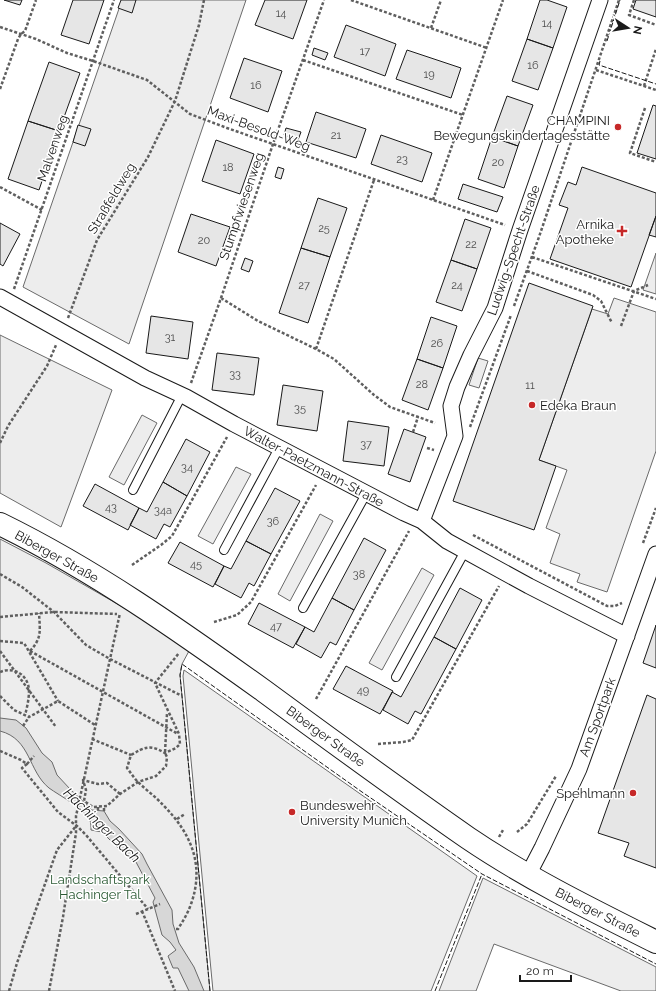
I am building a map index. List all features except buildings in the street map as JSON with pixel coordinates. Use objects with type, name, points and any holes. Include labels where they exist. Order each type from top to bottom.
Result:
[{"type":"main road","name":"Biberger Straße","points":[[0,524],[53,552],[124,594],[189,637],[469,838],[528,875],[603,916],[656,942]]},
{"type":"street","name":"Ludwig-Specht-Straße","points":[[419,519],[455,436],[451,406],[472,355],[495,308],[520,230],[600,0]]},
{"type":"street","name":"Walter-Paetzmann-Straße","points":[[4,300],[145,378],[184,396],[323,472],[404,513],[419,519],[447,541],[505,573],[627,636]]},
{"type":"street","name":"Am Sportpark","points":[[528,875],[579,769],[656,554]]},
{"type":"lane","points":[[133,490],[184,396]]},
{"type":"lane","points":[[224,550],[279,448]]},
{"type":"lane","points":[[303,608],[366,494]]},
{"type":"lane","points":[[396,677],[465,551]]},
{"type":"path","points":[[0,89],[18,39],[25,31],[36,0]]},
{"type":"path","name":"Malvenweg","points":[[4,300],[14,288],[114,0]]},
{"type":"path","name":"Straßfeldweg","points":[[0,443],[8,426],[47,366],[71,314],[97,240],[148,156],[175,101],[199,25],[204,0]]},
{"type":"path","name":"Stumpfwiesenweg","points":[[184,396],[221,298],[324,0]]},
{"type":"path","points":[[351,0],[487,48]]},
{"type":"path","points":[[431,28],[440,0]]},
{"type":"path","points":[[433,200],[503,0]]},
{"type":"path","points":[[468,432],[532,257],[619,0]]},
{"type":"path","points":[[634,0],[629,16],[656,25]]},
{"type":"path","name":"Maxi-Besold-Weg","points":[[0,27],[67,53],[147,80],[190,114],[374,180],[520,230]]},
{"type":"path","points":[[644,86],[656,50]]},
{"type":"path","points":[[303,60],[463,115]]},
{"type":"path","points":[[596,70],[656,90]]},
{"type":"path","points":[[645,108],[630,153],[656,162]]},
{"type":"path","points":[[316,348],[374,180]]},
{"type":"path","points":[[0,187],[42,210]]},
{"type":"path","points":[[532,257],[656,299]]},
{"type":"path","points":[[527,271],[593,295],[601,301],[612,323]]},
{"type":"path","points":[[621,326],[634,291],[648,285]]},
{"type":"path","points":[[221,298],[258,321],[316,348],[334,359],[374,395],[390,407],[435,423]]},
{"type":"path","points":[[413,432],[418,417]]},
{"type":"path","points":[[132,565],[172,536],[234,424]]},
{"type":"path","points":[[214,622],[237,615],[251,602],[323,472]]},
{"type":"path","points":[[316,699],[419,519]]},
{"type":"path","points":[[468,532],[607,606],[614,606],[622,602]]},
{"type":"path","points":[[378,744],[412,740],[505,573]]},
{"type":"path","points":[[0,574],[22,587],[54,612],[86,645],[180,695]]},
{"type":"path","points":[[49,991],[63,917],[76,826],[76,816],[124,594]]},
{"type":"path","points":[[0,617],[54,612],[120,614]]},
{"type":"path","points":[[30,651],[38,642],[40,629],[39,613]]},
{"type":"path","points":[[0,641],[24,644],[30,651],[58,701],[96,725]]},
{"type":"path","points":[[0,651],[14,670],[22,676],[28,684],[29,690],[25,715]]},
{"type":"path","points":[[30,651],[179,734]]},
{"type":"path","points":[[155,683],[176,658]]},
{"type":"path","points":[[0,672],[7,669],[14,670]]},
{"type":"path","points":[[155,683],[179,734],[180,744],[176,748],[165,753]]},
{"type":"path","points":[[29,690],[56,727]]},
{"type":"path","points":[[0,696],[14,710],[29,718]]},
{"type":"path","points":[[23,726],[29,718],[58,701]]},
{"type":"path","points":[[83,780],[86,790],[84,801],[93,808],[107,806],[120,794],[138,782],[156,776],[166,766],[167,757],[165,753],[167,711]]},
{"type":"path","points":[[92,739],[131,755]]},
{"type":"path","points":[[165,753],[155,747],[142,748],[131,755],[127,768],[138,782],[162,803],[176,819],[187,836],[195,854],[197,880],[191,904],[178,929],[176,930]]},
{"type":"path","points":[[0,752],[21,760],[27,764]]},
{"type":"path","points":[[34,756],[22,768],[58,812],[76,826],[148,909]]},
{"type":"path","points":[[83,780],[98,784],[107,783],[120,794]]},
{"type":"path","points":[[176,819],[185,814]]},
{"type":"path","points":[[10,991],[17,963],[57,850],[76,826]]},
{"type":"path","points":[[136,914],[160,904]]},
{"type":"path","points":[[142,911],[175,991]]},
{"type":"shaded area","points":[[122,0],[246,0],[129,344],[23,287]]},
{"type":"shaded area","points":[[656,253],[656,294],[643,290]]},
{"type":"shaded area","points":[[614,298],[656,312],[656,451],[607,592],[577,582],[580,574],[550,563],[560,534],[546,528],[567,470],[539,460],[592,309],[608,314]]},
{"type":"shaded area","points":[[0,335],[112,390],[61,527],[0,493]]},
{"type":"shaded area","points":[[478,358],[488,361],[479,388],[469,385]]},
{"type":"shaded area","points":[[142,415],[157,423],[124,485],[109,477]]},
{"type":"shaded area","points":[[236,467],[251,474],[213,544],[198,536]]},
{"type":"shaded area","points":[[320,514],[333,521],[290,601],[278,594]]},
{"type":"shaded area","name":"Landschaftspark Hachinger Tal","points":[[0,539],[46,563],[128,610],[189,651],[182,664],[180,675],[210,991],[0,991]]},
{"type":"shaded area","points":[[422,568],[434,575],[382,670],[369,663]]},
{"type":"shaded area","name":"Bundeswehr University Munich","points":[[184,670],[477,876],[431,991],[213,991],[183,676]]},
{"type":"shaded area","points":[[483,878],[656,967],[656,991],[621,991],[494,944],[476,991],[439,991]]},
{"type":"water","name":"Hachinger Bach","points":[[0,718],[16,720],[26,728],[42,753],[52,762],[57,775],[92,810],[104,811],[110,821],[142,854],[172,910],[173,924],[179,943],[194,967],[204,991],[189,991],[178,968],[173,968],[168,956],[176,950],[162,935],[153,902],[155,898],[136,862],[118,848],[102,832],[91,830],[90,821],[83,811],[49,788],[42,781],[24,748],[10,735],[0,731]]},
{"type":"fence","points":[[607,41],[620,0]]},
{"type":"fence","points":[[600,61],[599,65],[656,84]]},
{"type":"fence","points":[[210,991],[180,675],[182,664],[362,792],[482,874],[656,964]]},
{"type":"fence","points":[[435,991],[482,874]]},
{"type":"place","name":"CHAMPINI Bewegungskindertagesstätte","points":[[618,127]]},
{"type":"place","name":"Arnika Apotheke","points":[[622,231]]},
{"type":"place","name":"Edeka Braun","points":[[532,405]]},
{"type":"place","name":"Spehlmann","points":[[633,793]]},
{"type":"place","name":"Bundeswehr University Munich","points":[[292,812]]}]
